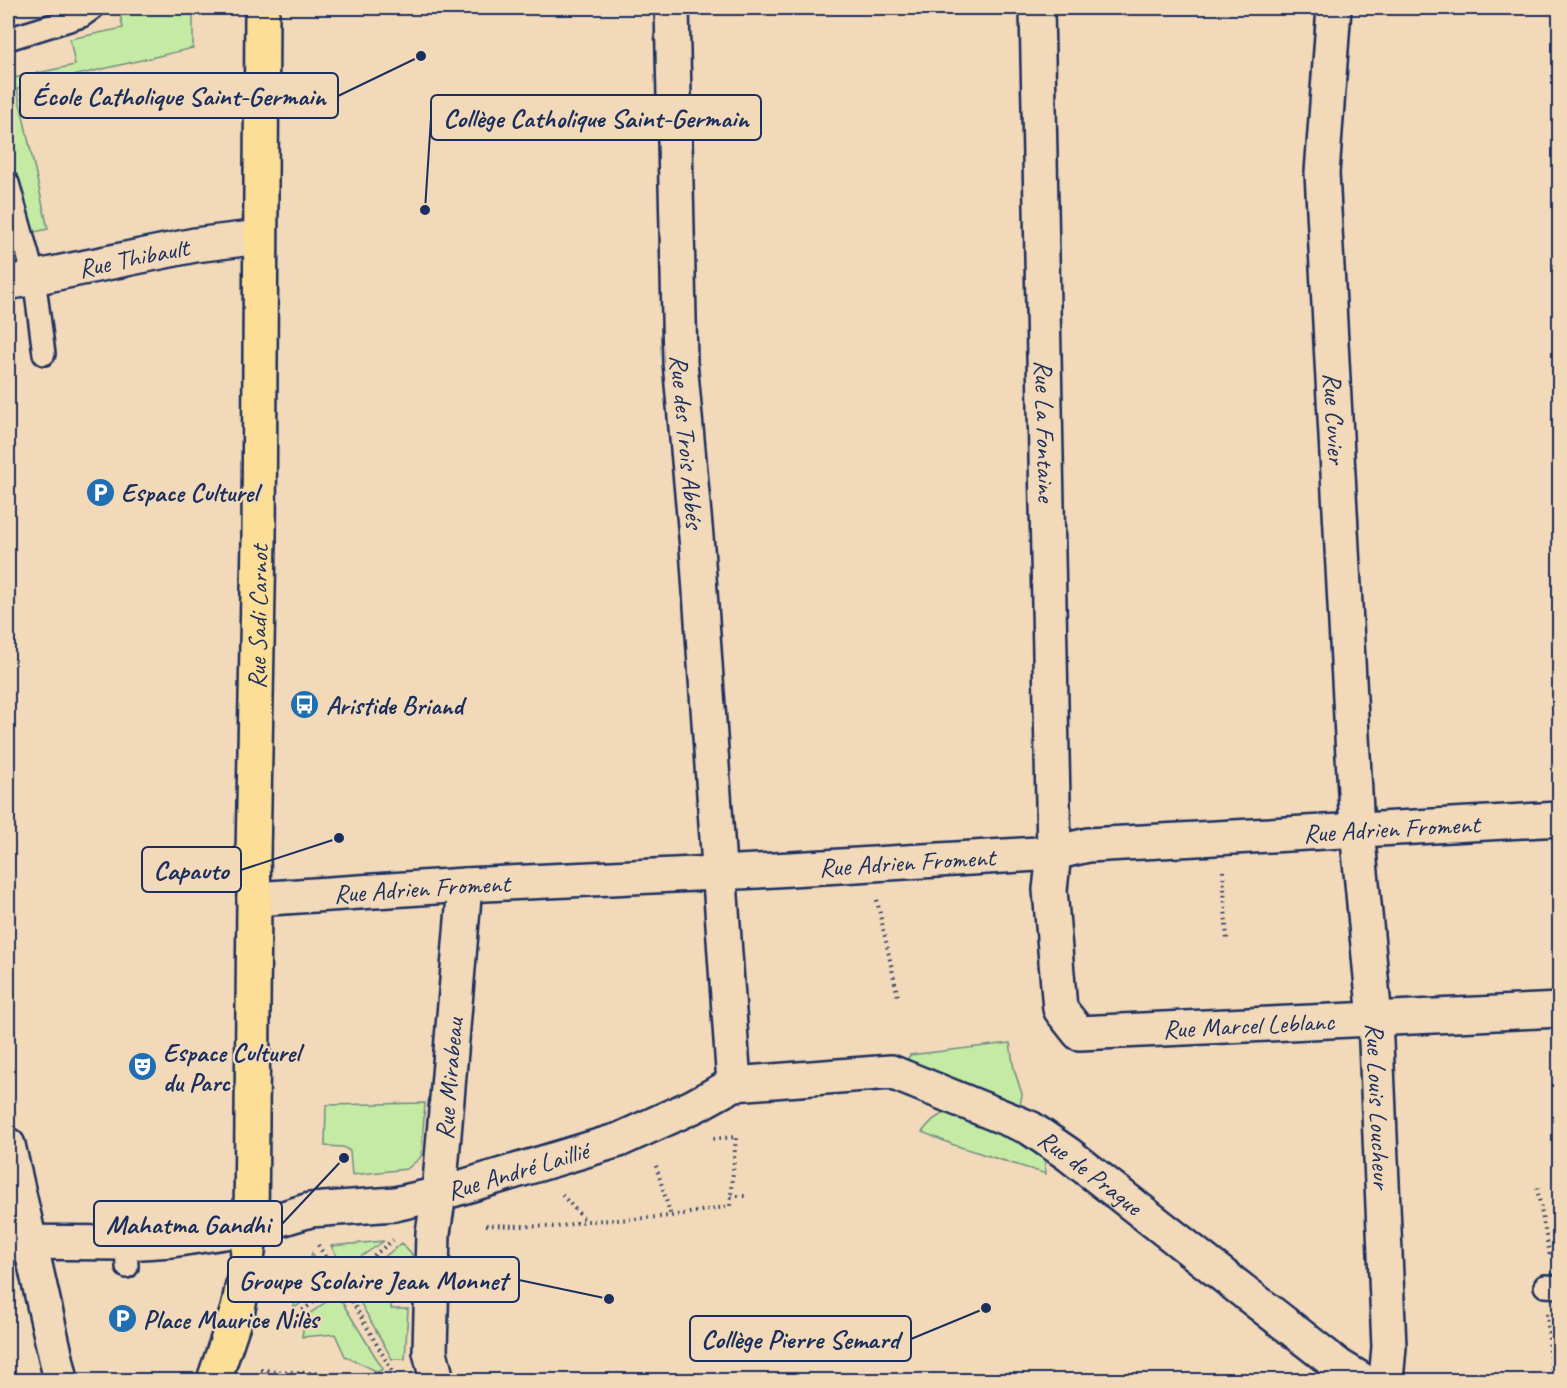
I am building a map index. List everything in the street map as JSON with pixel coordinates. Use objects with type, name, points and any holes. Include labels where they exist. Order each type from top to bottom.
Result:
[{"type":"main road","name":"Rue Sadi Carnot","points":[[251,1228],[262,8]]},
{"type":"main road","points":[[214,1380],[238,1309],[251,1228]]},
{"type":"street","name":"Rue des Trois Abbés","points":[[672,8],[680,362],[697,548],[734,1084]]},
{"type":"street","name":"Rue La Fontaine","points":[[1037,8],[1054,853],[1050,890],[1060,1009],[1079,1034]]},
{"type":"street","name":"Rue Cuvier","points":[[1334,8],[1322,173],[1357,830]]},
{"type":"street","name":"Rue Thibault","points":[[21,280],[195,245],[260,237]]},
{"type":"street","name":"Rue Adrien Froment","points":[[254,899],[465,885],[720,873],[1054,853],[1088,845],[1560,819]]},
{"type":"street","name":"Rue Louis Loucheur","points":[[1357,830],[1375,1019],[1389,1347],[1386,1380]]},
{"type":"street","name":"Rue Mirabeau","points":[[437,1380],[430,1352],[433,1233],[439,1194],[465,885]]},
{"type":"street","name":"Rue Marcel Leblanc","points":[[1079,1034],[1560,1010]]},
{"type":"street","name":"Rue de Prague","points":[[773,1081],[891,1072],[1030,1128],[1068,1154],[1339,1366],[1362,1380]]},
{"type":"street","name":"Rue André Laillié","points":[[251,1228],[310,1210],[394,1204],[439,1194],[619,1140],[694,1106],[734,1084],[773,1081]]},
{"type":"street","points":[[8,1145],[19,1242],[40,1291],[61,1380]]},
{"type":"street","points":[[19,1242],[127,1255],[172,1240],[251,1228]]},
{"type":"lane","points":[[8,39],[82,16],[93,8]]},
{"type":"lane","points":[[8,183],[21,280],[44,354]]},
{"type":"path","points":[[1221,838],[1227,941]]},
{"type":"path","points":[[873,864],[876,898],[898,997]]},
{"type":"path","points":[[486,1225],[557,1227],[586,1221],[671,1216],[730,1206],[736,1137],[707,1140]]},
{"type":"path","points":[[656,1166],[671,1216]]},
{"type":"path","points":[[555,1188],[586,1221]]},
{"type":"path","points":[[731,1196],[749,1196]]},
{"type":"path","points":[[276,1321],[288,1321],[388,1245],[399,1233]]},
{"type":"path","points":[[314,1238],[396,1378]]},
{"type":"path","points":[[261,1370],[405,1377]]},
{"type":"green space","points":[[119,8],[193,8],[193,48],[17,89],[48,229],[30,231],[8,143],[8,52],[14,78],[75,65],[70,39],[123,28]]},
{"type":"green space","points":[[1010,1043],[1014,1069],[1022,1094],[1015,1112],[905,1064],[910,1055]]},
{"type":"green space","points":[[425,1103],[421,1157],[407,1169],[352,1175],[350,1151],[343,1147],[325,1146],[326,1105]]},
{"type":"green space","points":[[952,1112],[1043,1150],[1046,1174],[954,1145],[922,1132],[942,1114]]},
{"type":"green space","points":[[384,1241],[344,1268],[331,1246]]},
{"type":"green space","points":[[402,1243],[412,1254],[411,1266],[394,1264],[393,1277],[410,1278],[410,1287],[394,1286],[391,1309],[408,1309],[405,1359],[392,1359],[350,1284]]},
{"type":"green space","points":[[312,1253],[329,1282],[293,1309]]},
{"type":"green space","points":[[337,1294],[383,1369],[378,1372],[345,1356],[335,1334],[302,1337],[305,1317]]},
{"type":"place","name":"École Catholique Saint-Germain","points":[[421,56]]},
{"type":"place","name":"Collège Catholique Saint-Germain","points":[[425,210]]},
{"type":"place","name":"Espace Culturel","points":[[100,492]]},
{"type":"place","name":"Aristide Briand","points":[[305,705]]},
{"type":"place","name":"Capauto","points":[[339,838]]},
{"type":"place","name":"Espace Culturel du Parc","points":[[142,1067]]},
{"type":"place","name":"Mahatma Gandhi","points":[[344,1158]]},
{"type":"place","name":"Groupe Scolaire Jean Monnet","points":[[609,1299]]},
{"type":"place","name":"Collège Pierre Semard","points":[[986,1308]]},
{"type":"place","name":"Place Maurice Nilès","points":[[122,1319]]}]
